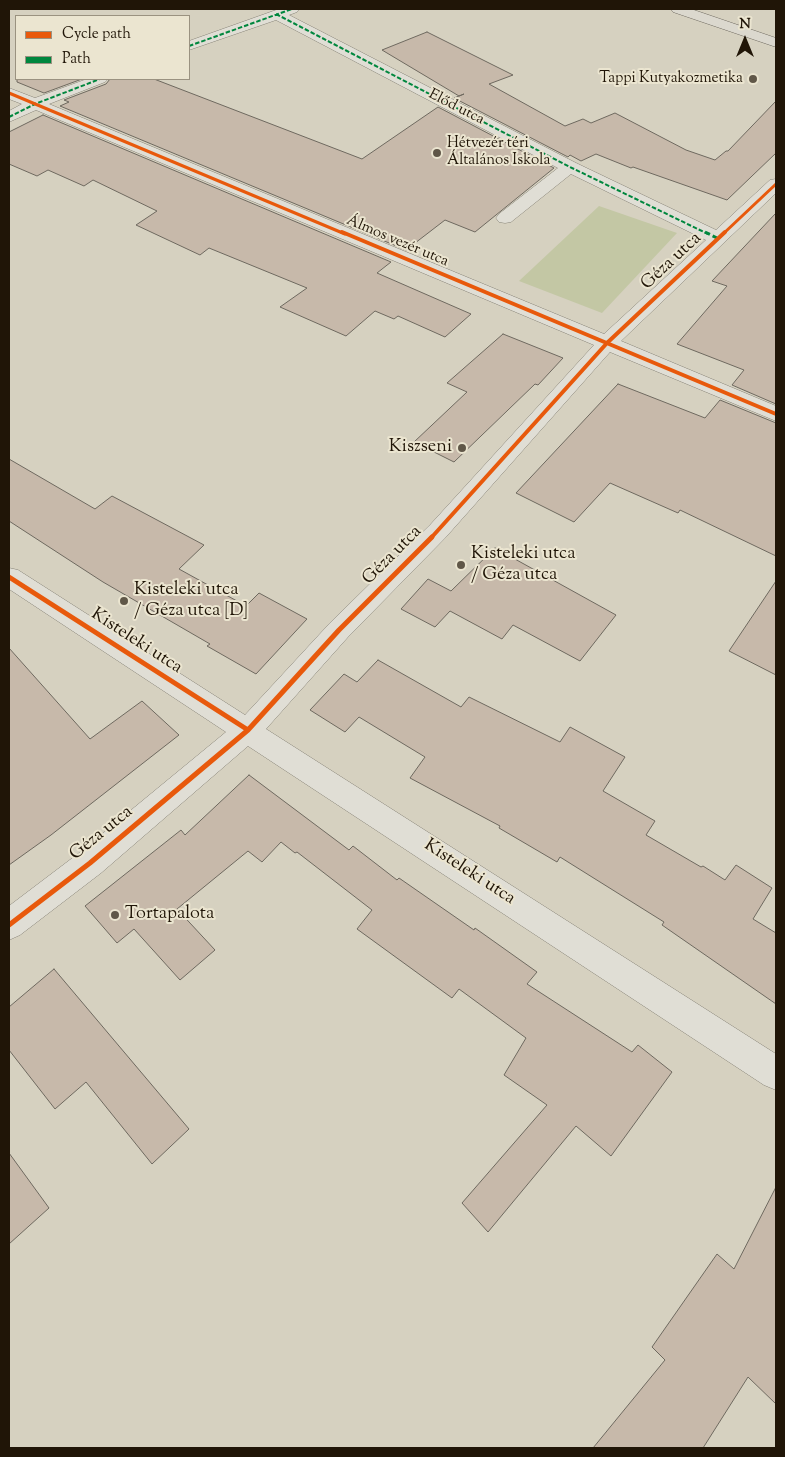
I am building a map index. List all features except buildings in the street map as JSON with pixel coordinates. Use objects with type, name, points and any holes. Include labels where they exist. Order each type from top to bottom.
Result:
[{"type":"main road","points":[[678,9],[776,43]]},
{"type":"street","points":[[190,46],[292,9]]},
{"type":"street","name":"Előd utca","points":[[276,14],[570,167],[718,238]]},
{"type":"street","points":[[9,117],[35,104],[97,80]]},
{"type":"street","name":"Álmos vezér utca","points":[[9,93],[776,414]]},
{"type":"street","points":[[505,218],[570,167]]},
{"type":"street","name":"Géza utca","points":[[9,925],[90,863],[248,730],[339,630],[438,530],[607,342],[776,184]]},
{"type":"street","name":"Kisteleki utca","points":[[9,577],[776,1073]]},
{"type":"green space","points":[[599,206],[677,233],[602,313],[519,281]]},
{"type":"marked path","points":[[190,46],[292,9]]},
{"type":"marked path","points":[[276,14],[570,167],[717,238]]},
{"type":"marked path","points":[[9,117],[35,104],[97,80]]},
{"type":"cycle path","points":[[9,93],[776,414]]},
{"type":"cycle path","points":[[9,925],[90,863],[248,730],[339,630],[438,531],[607,343],[776,184]]},
{"type":"cycle path","points":[[9,577],[248,730]]},
{"type":"place","name":"Tappi Kutyakozmetika","points":[[753,79]]},
{"type":"place","name":"Hétvezér téri Általános Iskola","points":[[437,153]]},
{"type":"place","name":"Kiszseni","points":[[462,448]]},
{"type":"place","name":"Kisteleki utca / Géza utca","points":[[461,565]]},
{"type":"place","name":"Kisteleki utca / Géza utca [D]","points":[[124,601]]},
{"type":"place","name":"Tortapalota","points":[[115,915]]}]
